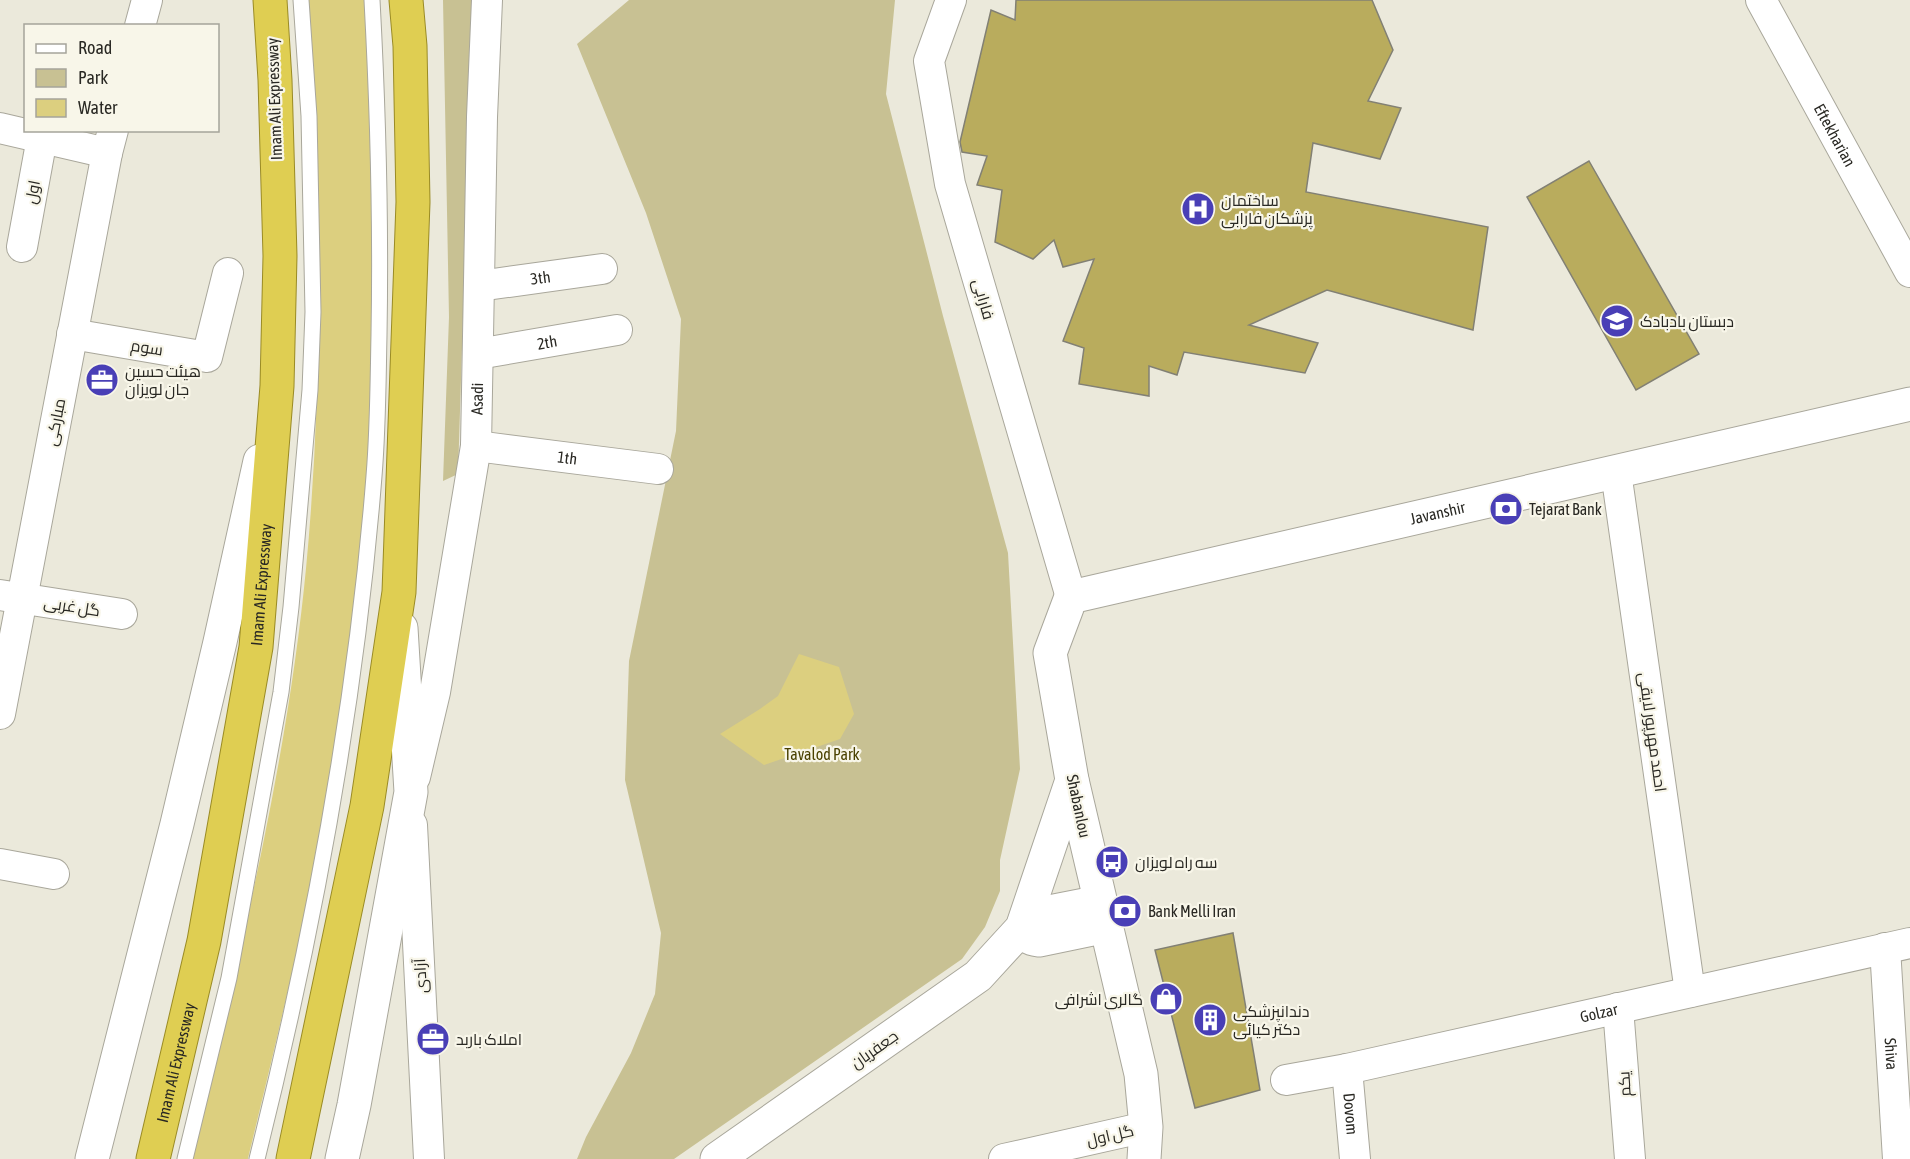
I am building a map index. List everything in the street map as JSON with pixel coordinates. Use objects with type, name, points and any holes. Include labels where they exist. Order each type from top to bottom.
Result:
[{"type":"highway","name":"Imam Ali Expressway","points":[[153,1159],[204,941],[256,647],[277,386],[280,256],[275,80],[270,0]]},
{"type":"highway","points":[[293,1159],[367,806],[399,592],[413,202],[410,45],[406,0]]},
{"type":"main road","points":[[92,1159],[177,824],[277,386]]},
{"type":"main road","name":"Javanshir","points":[[1071,597],[1910,404]]},
{"type":"main road","points":[[342,1159],[354,1105],[411,792],[399,592]]},
{"type":"main road","name":"Shabanlou","points":[[1071,597],[1050,653],[1072,780],[1141,1074],[1145,1143]]},
{"type":"main road","points":[[1022,928],[1072,780]]},
{"type":"main road","points":[[1022,928],[1026,920],[1034,915],[1090,904],[1104,915]]},
{"type":"main road","name":"جعفریان","points":[[717,1159],[978,976],[1022,928]]},
{"type":"street","points":[[141,24],[147,0]]},
{"type":"street","name":"Asadi","points":[[411,792],[435,692],[476,446],[487,0]]},
{"type":"street","name":"فارابی","points":[[951,0],[929,61],[950,184],[1071,597]]},
{"type":"street","name":"Eftekharian","points":[[1761,0],[1910,272]]},
{"type":"street","points":[[0,128],[42,138],[110,142]]},
{"type":"street","name":"اول","points":[[22,247],[42,138]]},
{"type":"street","name":"مبارکی","points":[[0,714],[11,596],[72,334],[110,142]]},
{"type":"street","name":"3th","points":[[479,286],[602,269]]},
{"type":"street","name":"سوم","points":[[72,334],[207,357],[228,273]]},
{"type":"street","name":"2th","points":[[478,354],[617,330]]},
{"type":"street","name":"1th","points":[[476,446],[658,469]]},
{"type":"street","name":"احمد مهرپور لایقی","points":[[1616,472],[1690,992]]},
{"type":"street","name":"گل غربی","points":[[11,596],[122,614]]},
{"type":"street","name":"آزادی","points":[[411,792],[429,1159]]},
{"type":"street","points":[[0,864],[54,874]]},
{"type":"street","name":"Golzar","points":[[1286,1080],[1347,1069],[1897,946]]},
{"type":"street","name":"Shiva","points":[[1897,946],[1898,1159]]},
{"type":"street","name":"یکم","points":[[1618,1008],[1630,1159]]},
{"type":"street","name":"Dovom","points":[[1347,1069],[1354,1159]]},
{"type":"street","name":"گل اول","points":[[1004,1159],[1145,1143]]},
{"type":"lane","points":[[185,1159],[229,978],[281,692],[291,607],[310,390],[313,312],[309,116],[301,0]]},
{"type":"lane","points":[[257,1159],[287,1041],[331,814],[354,657],[374,475],[380,288],[372,0]]},
{"type":"green space","points":[[443,0],[473,0],[458,474],[443,481],[449,317]]},
{"type":"green space","name":"Tavalod Park","points":[[629,0],[895,0],[886,94],[943,316],[1008,553],[1020,769],[1000,860],[1000,891],[985,927],[962,959],[674,1159],[577,1159],[586,1137],[631,1053],[655,994],[661,933],[625,780],[629,661],[676,431],[681,319],[646,213],[577,44]]},
{"type":"water","points":[[799,654],[839,667],[854,714],[840,739],[764,765],[720,734],[778,696]]},
{"type":"building","name":"ساختمان پزشکان فارابی","points":[[1016,0],[1372,0],[1393,50],[1368,101],[1401,108],[1380,159],[1313,143],[1306,192],[1488,227],[1473,330],[1327,290],[1249,325],[1318,343],[1305,373],[1184,352],[1177,375],[1149,366],[1149,396],[1079,384],[1084,348],[1063,341],[1094,259],[1063,267],[1054,240],[1033,259],[995,242],[1002,190],[977,185],[987,156],[962,152],[960,142],[991,10],[1015,20]]},
{"type":"building","points":[[1589,161],[1699,354],[1636,390],[1527,197]]},
{"type":"building","name":"دندانپزشکی دکتر کیائی","points":[[1233,933],[1260,1090],[1195,1108],[1155,950]]},
{"type":"waterway","points":[[219,1159],[271,940],[302,793],[326,644],[334,570],[344,428],[347,285],[344,142],[336,0]]},
{"type":"place","name":"ساختمان پزشکان فارابی","points":[[1198,209]]},
{"type":"place","name":"دبستان بادبادک","points":[[1617,321]]},
{"type":"place","name":"هیئت حسین جان لویزان","points":[[102,380]]},
{"type":"place","name":"Tejarat Bank","points":[[1506,509]]},
{"type":"place","name":"سه راه لویزان","points":[[1112,862]]},
{"type":"place","name":"Bank Melli Iran","points":[[1125,911]]},
{"type":"place","name":"گالری اشرافی","points":[[1166,999]]},
{"type":"place","name":"دندانپزشکی دکتر کیائی","points":[[1210,1020]]},
{"type":"place","name":"املاک باربد","points":[[433,1039]]}]
